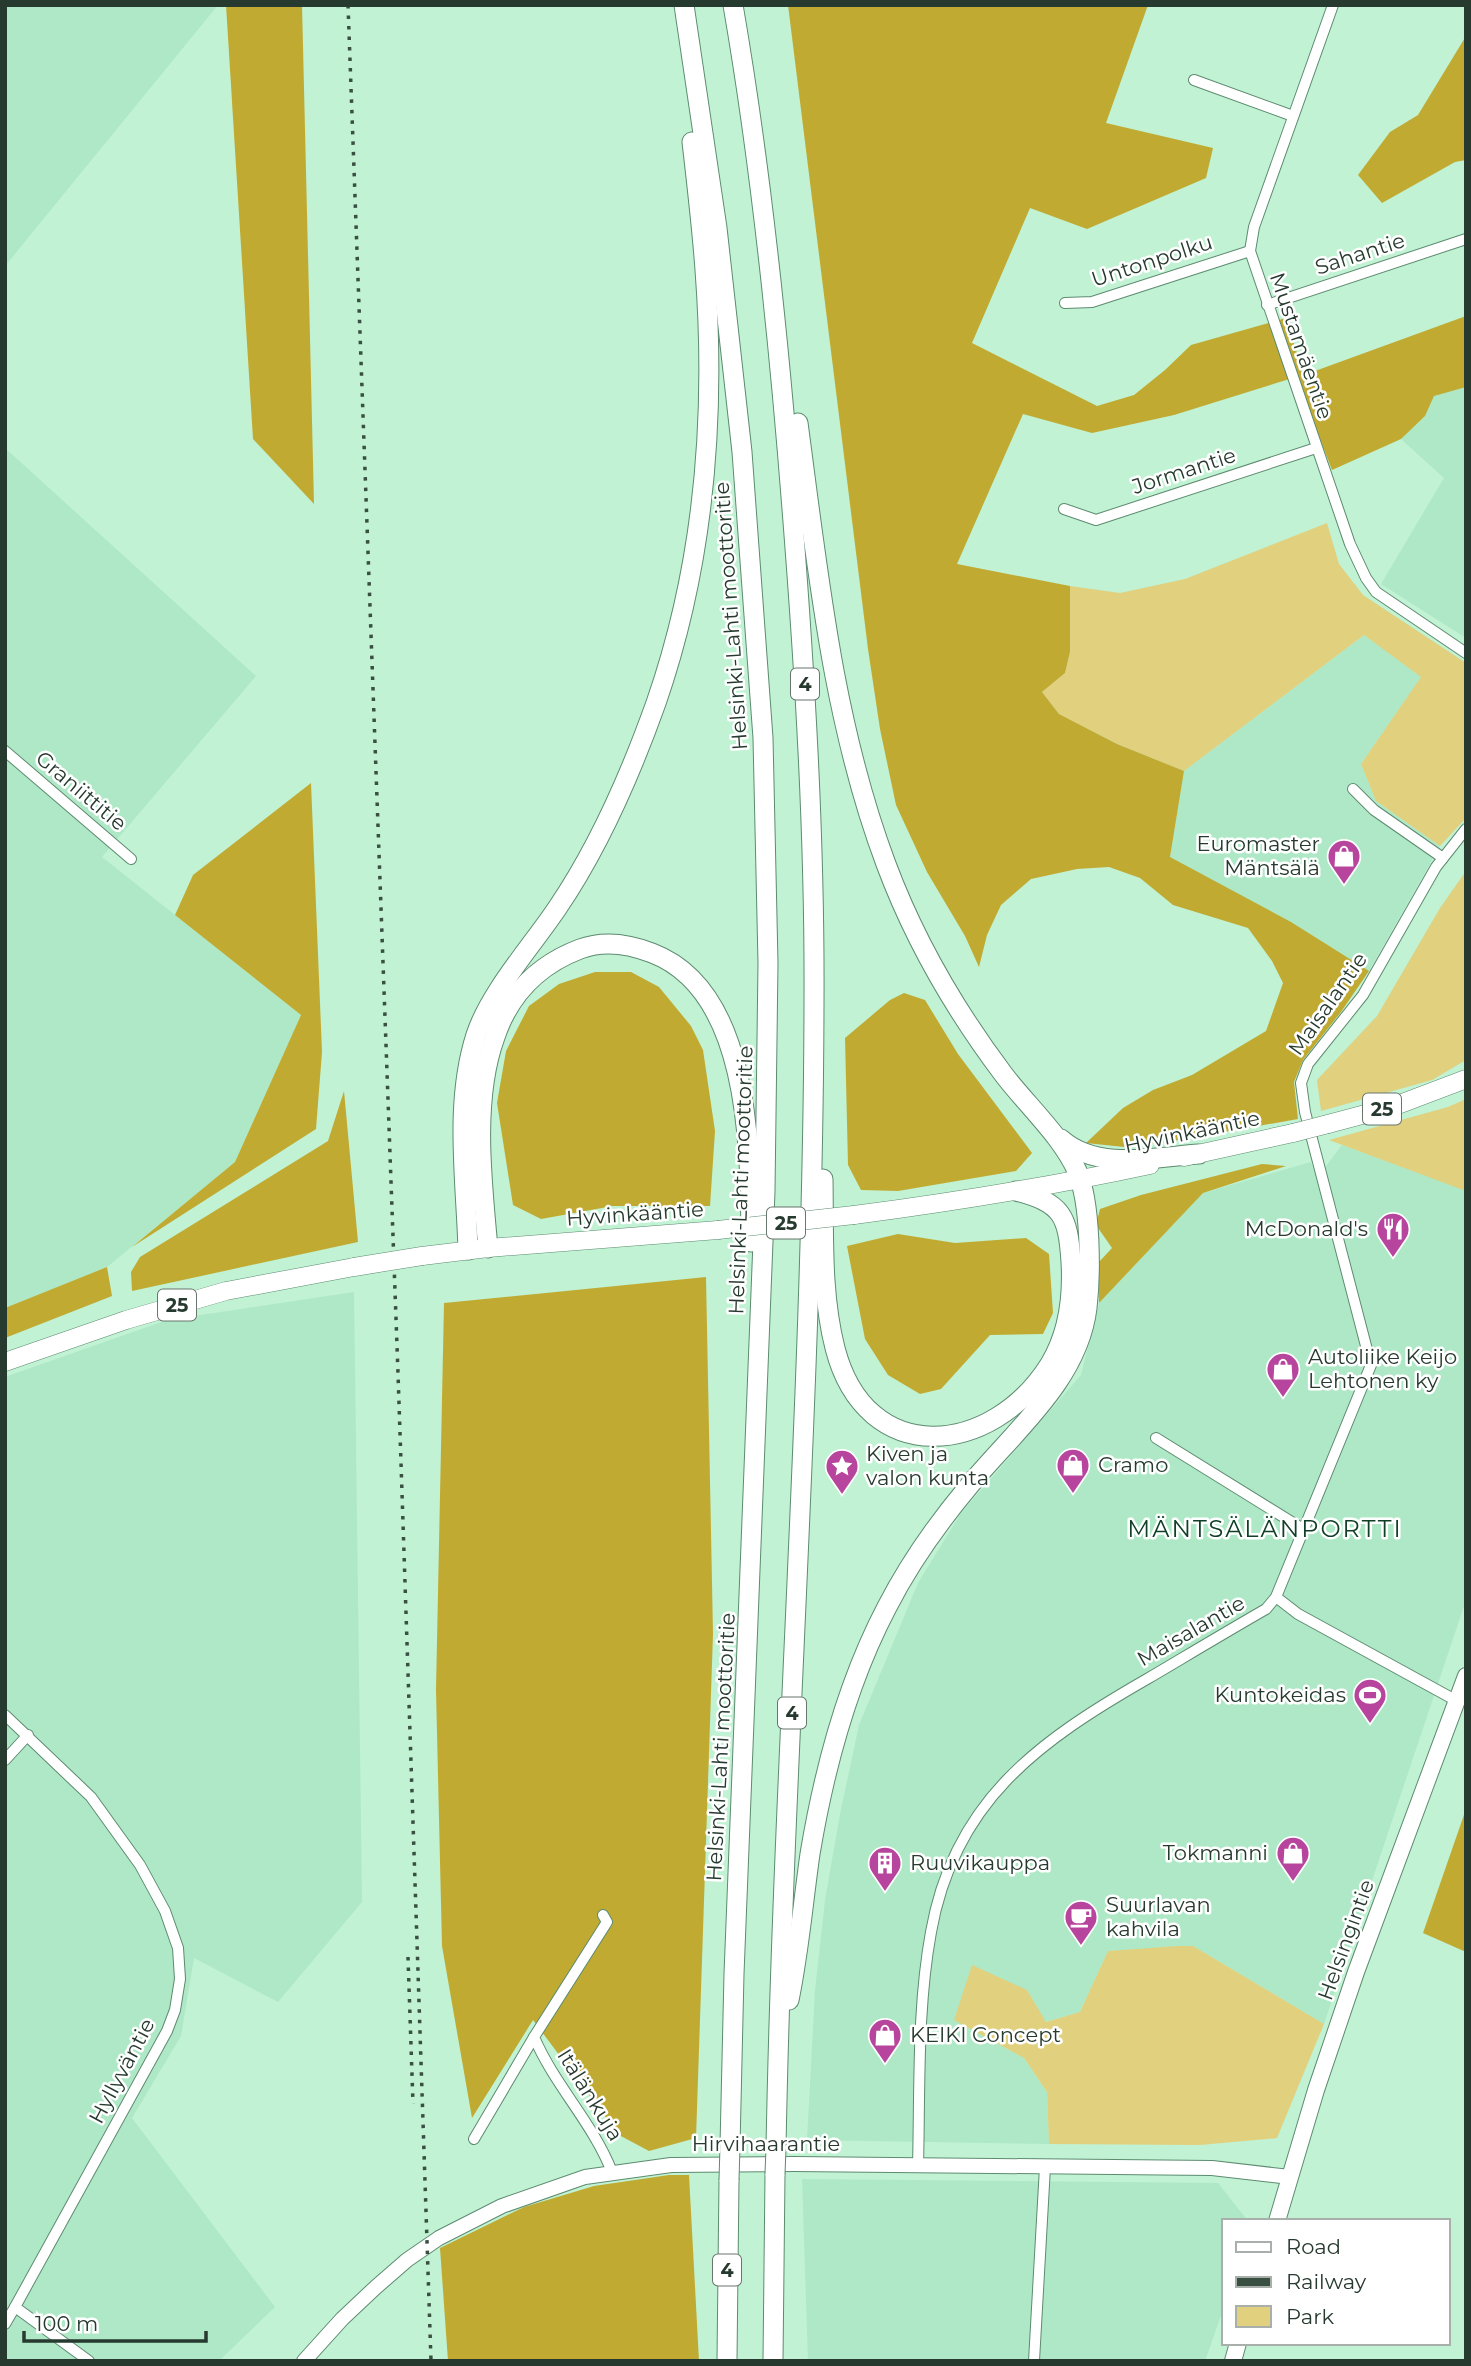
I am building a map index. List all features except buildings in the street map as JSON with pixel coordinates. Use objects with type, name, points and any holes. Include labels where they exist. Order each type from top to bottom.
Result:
[{"type":"highway","name":"Helsinki-Lahti moottoritie","points":[[684,5],[717,228],[741,452],[764,738],[768,1050],[765,1191],[734,1974],[727,2361]]},
{"type":"highway","name":"4","points":[[733,5],[764,218],[786,425],[808,733],[814,1008],[804,1394],[777,2060],[773,2361]]},
{"type":"highway","points":[[478,1249],[464,1126],[468,1066],[477,1033],[489,1006],[559,905],[610,814],[656,702],[678,631],[693,559],[708,411],[705,271],[692,138],[698,89]]},
{"type":"highway","points":[[764,218],[797,416],[834,671],[852,757],[871,821],[906,911],[947,991],[998,1066],[1076,1167],[1087,1209],[1087,1309],[1074,1352],[1065,1371],[952,1507],[912,1563],[874,1632],[851,1689],[822,1795],[794,1976],[777,2060]]},
{"type":"highway","points":[[478,1249],[484,1199],[482,1113],[487,1062],[503,1014],[513,998],[557,958],[584,948],[607,944],[633,946],[656,954],[682,969],[713,1007],[727,1039],[743,1106],[751,1195],[754,1464]]},
{"type":"highway","points":[[814,1008],[824,1250],[830,1319],[836,1349],[852,1390],[865,1408],[884,1423],[902,1432],[926,1437],[961,1434],[982,1426],[1021,1399],[1051,1362],[1061,1342],[1070,1309],[1072,1274],[1066,1225],[1060,1212],[1051,1203],[1040,1197],[1016,1191]]},
{"type":"highway","name":"Hyvinkääntie","points":[[1436,1091],[1466,1074]]},
{"type":"highway","name":"Hyvinkääntie","points":[[5,1362],[126,1320],[226,1291],[422,1256],[718,1230],[853,1215],[1016,1191],[1080,1180],[1293,1133],[1392,1107],[1466,1079]]},
{"type":"highway","points":[[1044,1124],[1067,1144],[1098,1158],[1124,1160],[1199,1154]]},
{"type":"main road","name":"Helsingintie","points":[[1277,2219],[1356,1972],[1466,1676]]},
{"type":"street","name":"Mustamäentie","points":[[1333,5],[1254,227],[1250,251],[1352,550],[1366,578],[1376,592],[1466,653]]},
{"type":"street","points":[[1194,80],[1293,116]]},
{"type":"street","name":"Sahantie","points":[[1267,305],[1466,239]]},
{"type":"street","name":"Untonpolku","points":[[1065,303],[1092,302],[1250,251]]},
{"type":"street","name":"Jormantie","points":[[1064,509],[1096,520],[1316,448]]},
{"type":"street","name":"Graniittitie","points":[[5,751],[131,859]]},
{"type":"street","points":[[1353,789],[1374,810],[1443,858]]},
{"type":"street","name":"Maisalantie","points":[[918,2165],[923,1983],[931,1929],[945,1881],[962,1838],[1003,1782],[1063,1731],[1266,1609],[1276,1597],[1371,1366],[1305,1111],[1301,1083],[1308,1064],[1363,995],[1443,858],[1466,830]]},
{"type":"street","points":[[1156,1438],[1303,1530]]},
{"type":"street","points":[[1276,1597],[1298,1614],[1457,1701]]},
{"type":"street","name":"Hyllyväntie","points":[[5,1715],[91,1797],[140,1865],[165,1911],[178,1948],[180,1979],[175,2010],[167,2031],[5,2324]]},
{"type":"street","points":[[5,1760],[28,1735]]},
{"type":"street","name":"Itälänkuja","points":[[474,2139],[534,2037],[607,1922],[603,1915]]},
{"type":"street","name":"Itälänkuja","points":[[534,2037],[546,2064],[597,2138],[612,2172]]},
{"type":"street","name":"Hirvihaarantie","points":[[304,2361],[376,2287],[407,2260],[439,2238],[502,2206],[540,2191],[612,2172],[671,2165],[918,2165],[1212,2168],[1290,2177]]},
{"type":"street","points":[[1034,2361],[1045,2167]]},
{"type":"street","points":[[15,2307],[89,2361]]},
{"type":"shaded area","points":[[5,5],[218,5],[5,266]]},
{"type":"shaded area","points":[[226,5],[302,5],[314,504],[253,439]]},
{"type":"shaded area","points":[[788,5],[1148,5],[1106,123],[1213,148],[1206,178],[1087,229],[1030,208],[972,343],[1097,406],[1134,395],[1191,345],[1286,318],[1304,375],[1466,316],[1466,387],[1434,396],[1425,416],[1401,439],[1332,470],[1296,377],[1174,415],[1092,433],[1023,414],[957,564],[1070,586],[1070,652],[1065,673],[1042,692],[1059,714],[1117,744],[1184,771],[1170,857],[1291,922],[1369,971],[1303,1060],[1294,1082],[1298,1119],[1124,1147],[1086,1143],[1123,1108],[1153,1090],[1192,1075],[1266,1031],[1283,983],[1272,961],[1248,928],[1173,905],[1140,878],[1109,867],[1077,869],[1031,879],[1001,905],[987,935],[979,967],[965,936],[927,872],[896,805],[880,729],[868,649]]},
{"type":"shaded area","points":[[1466,36],[1466,160],[1455,162],[1382,203],[1358,175],[1390,132],[1418,115]]},
{"type":"shaded area","points":[[1466,387],[1466,638],[1381,584],[1444,478],[1401,439],[1425,416],[1434,395]]},
{"type":"shaded area","points":[[5,448],[256,676],[102,857],[301,1015],[235,1162],[107,1267],[5,1308]]},
{"type":"shaded area","points":[[1364,635],[1422,676],[1361,764],[1376,801],[1440,846],[1369,971],[1170,857],[1184,771]]},
{"type":"shaded area","points":[[311,783],[322,1052],[316,1129],[132,1247],[235,1162],[301,1015],[175,915],[193,875]]},
{"type":"shaded area","points":[[595,972],[631,972],[659,987],[691,1026],[703,1050],[715,1131],[710,1206],[613,1206],[541,1219],[513,1205],[497,1103],[506,1051],[529,1006],[559,984]]},
{"type":"shaded area","points":[[904,993],[925,1000],[958,1054],[1032,1153],[1016,1171],[898,1191],[861,1190],[848,1165],[845,1038],[890,1000]]},
{"type":"shaded area","points":[[344,1091],[358,1242],[132,1291],[131,1272],[140,1257],[328,1141]]},
{"type":"shaded area","points":[[1342,1145],[1466,1190],[1466,1600],[1324,2024],[1193,1946],[1108,1951],[1080,2012],[1045,2022],[1027,1990],[955,2020],[1024,2058],[1047,2092],[1049,2144],[807,2140],[815,1990],[825,1900],[840,1814],[859,1725],[918,1583],[961,1513],[1081,1375],[1099,1303],[1203,1193],[1311,1162],[1317,1178]]},
{"type":"shaded area","points":[[1262,1164],[1286,1166],[1203,1193],[1099,1303],[1098,1263],[1112,1248],[1096,1225],[1100,1209],[1141,1195]]},
{"type":"shaded area","points":[[898,1234],[955,1243],[1026,1238],[1049,1254],[1053,1313],[1043,1334],[990,1335],[941,1389],[920,1394],[888,1375],[865,1339],[847,1246]]},
{"type":"shaded area","points":[[107,1267],[112,1296],[5,1338],[5,1308]]},
{"type":"shaded area","points":[[706,1277],[713,1634],[696,2138],[649,2151],[619,2135],[533,2020],[472,2118],[442,1946],[436,1690],[444,1303]]},
{"type":"shaded area","points":[[354,1292],[362,1902],[278,2002],[194,1958],[181,2036],[132,2118],[275,2307],[219,2361],[5,2361],[5,1377],[167,1320]]},
{"type":"shaded area","points":[[1466,1809],[1466,1952],[1423,1933]]},
{"type":"shaded area","points":[[669,2175],[689,2175],[699,2361],[448,2361],[440,2248],[524,2207],[594,2186]]},
{"type":"shaded area","points":[[802,2179],[1218,2183],[1246,2219],[1222,2219],[1222,2313],[1205,2361],[808,2361]]},
{"type":"green space","points":[[1327,523],[1339,564],[1363,595],[1466,663],[1466,818],[1440,846],[1376,801],[1361,764],[1421,677],[1364,635],[1184,771],[1117,744],[1059,714],[1042,692],[1065,673],[1070,652],[1070,586],[1120,593],[1185,579]]},
{"type":"green space","points":[[1466,871],[1466,1060],[1432,1080],[1321,1111],[1317,1080],[1377,1016],[1440,908]]},
{"type":"green space","points":[[1466,1099],[1466,1191],[1329,1140],[1448,1107]]},
{"type":"green space","points":[[1193,1946],[1324,2024],[1277,2138],[1200,2145],[1049,2144],[1047,2092],[1024,2058],[954,2020],[972,1965],[1027,1990],[1046,2022],[1080,2012],[1108,1951]]},
{"type":"railway","points":[[348,5],[431,2361]]},
{"type":"railway","points":[[408,1957],[413,2104]]},
{"type":"place","name":"Euromaster Mäntsälä","points":[[1344,886]]},
{"type":"place","name":"McDonald's","points":[[1393,1259]]},
{"type":"place","name":"Autoliike Keijo Lehtonen ky","points":[[1283,1399]]},
{"type":"place","name":"Cramo","points":[[1073,1495]]},
{"type":"place","name":"Kiven ja valon kunta","points":[[842,1496]]},
{"type":"place","name":"Kuntokeidas","points":[[1370,1725]]},
{"type":"place","name":"Tokmanni","points":[[1293,1883]]},
{"type":"place","name":"Ruuvikauppa","points":[[885,1893]]},
{"type":"place","name":"Suurlavan kahvila","points":[[1081,1947]]},
{"type":"place","name":"KEIKI Concept","points":[[885,2065]]},
{"type":"district","name":"MÄNTSÄLÄNPORTTI","points":[[1265,1529]]}]
